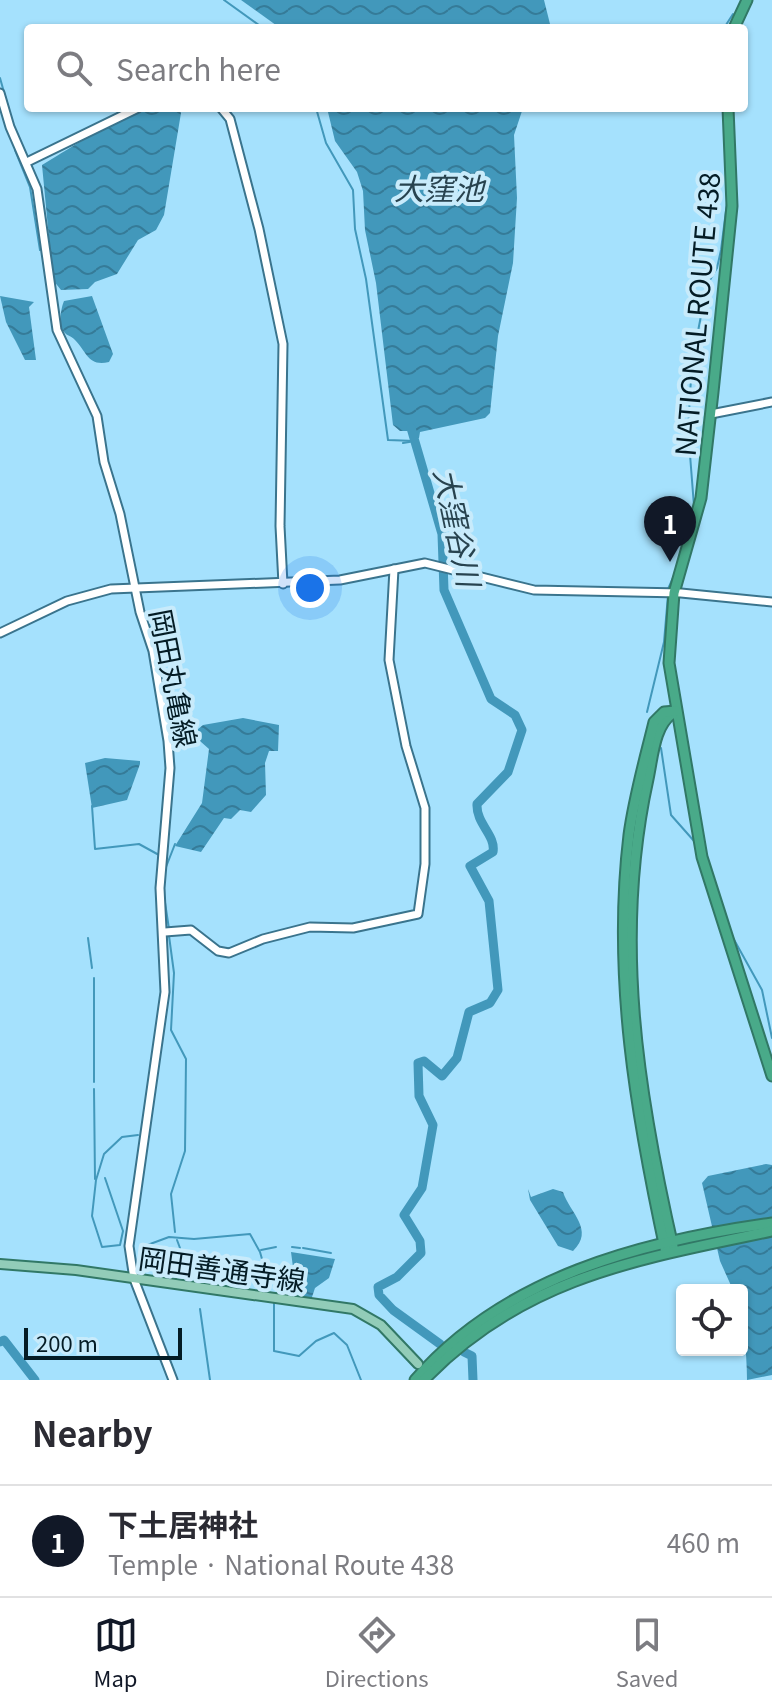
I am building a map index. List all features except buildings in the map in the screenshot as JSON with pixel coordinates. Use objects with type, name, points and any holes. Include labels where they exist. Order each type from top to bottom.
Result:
[{"type":"highway","points":[[736,24],[747,0]]},
{"type":"highway","name":"NATIONAL ROUTE 438","points":[[728,112],[732,196],[711,414],[701,498],[670,593],[669,650],[676,711],[702,857],[772,1076]]},
{"type":"highway","points":[[669,1247],[628,1044],[623,917],[630,833],[654,722],[664,712],[676,711]]},
{"type":"highway","points":[[415,1380],[458,1337],[512,1300],[576,1269],[772,1223]]},
{"type":"highway","points":[[712,1238],[772,1231]]},
{"type":"highway","points":[[424,1380],[463,1343],[533,1297],[669,1247]]},
{"type":"main road","name":"岡田善通寺線","points":[[0,1264],[353,1309],[381,1325],[418,1364]]},
{"type":"street","name":"岡田丸亀線","points":[[0,93],[10,127],[37,189],[57,330],[97,416],[104,462],[120,514],[134,585],[153,651],[170,760],[160,888],[168,932],[164,1005],[129,1246],[134,1279],[173,1380]]},
{"type":"street","points":[[27,162],[130,112]]},
{"type":"street","points":[[224,112],[230,119],[281,332],[283,584]]},
{"type":"street","points":[[711,414],[772,402]]},
{"type":"street","points":[[0,633],[67,601],[134,585],[283,584],[340,580],[418,563],[445,566],[534,590],[670,593],[772,602]]},
{"type":"street","points":[[168,932],[194,931],[218,951],[229,953],[266,938],[310,927],[353,928],[418,914],[425,864],[425,808],[406,746],[389,660],[394,569]]},
{"type":"water","points":[[241,0],[544,0],[550,24],[274,24]]},
{"type":"water","points":[[138,112],[180,112],[164,215],[156,230],[138,240],[117,274],[95,282],[88,289],[61,290],[53,280],[42,165],[109,124]]},
{"type":"water","name":"大窪池","points":[[328,112],[522,112],[514,135],[517,198],[513,263],[498,336],[490,413],[485,418],[420,432],[419,438],[411,438],[410,431],[400,431],[393,425],[376,283],[365,230],[363,191],[357,172],[335,141]]},
{"type":"water","points":[[0,296],[34,302],[29,307],[36,360],[25,360],[6,322]]},
{"type":"water","points":[[92,296],[113,354],[109,362],[92,360],[61,325],[64,301]]},
{"type":"water","points":[[243,718],[279,725],[278,751],[269,751],[265,763],[266,795],[251,812],[240,810],[231,819],[224,818],[201,852],[175,846],[202,803],[209,749],[192,734],[203,725]]},
{"type":"water","points":[[105,758],[140,761],[140,764],[127,800],[92,808],[85,763]]},
{"type":"water","points":[[772,1165],[772,1375],[747,1380],[748,1284],[730,1284],[720,1261],[702,1183],[708,1176]]},
{"type":"water","points":[[528,1189],[531,1197],[553,1189],[563,1192],[581,1229],[582,1236],[573,1251],[558,1246],[530,1200]]},
{"type":"water","points":[[291,1252],[335,1259],[329,1278],[315,1288],[311,1300],[291,1298],[296,1290]]},
{"type":"waterway","points":[[224,0],[257,24]]},
{"type":"waterway","points":[[727,24],[733,14]]},
{"type":"waterway","points":[[0,78],[9,110]]},
{"type":"waterway","points":[[317,112],[326,143],[353,190],[355,229],[366,279],[388,440],[415,441]]},
{"type":"waterway","points":[[15,150],[30,187],[40,250]]},
{"type":"waterway","points":[[694,506],[688,429],[692,362],[707,285],[717,268],[721,250],[728,195]]},
{"type":"waterway","name":"大窪谷川","points":[[411,428],[442,534],[444,590],[491,699],[515,715],[522,730],[508,772],[477,804],[480,818],[492,840],[493,852],[470,866],[489,901],[498,990],[490,1003],[469,1012],[457,1058],[442,1076],[424,1061],[418,1063],[419,1096],[433,1125],[422,1188],[404,1215],[420,1241],[421,1253],[397,1277],[378,1287],[379,1295],[393,1310],[440,1344]]},
{"type":"waterway","points":[[403,443],[415,441]]},
{"type":"waterway","points":[[686,536],[690,519]]},
{"type":"waterway","points":[[668,589],[677,569]]},
{"type":"waterway","points":[[647,712],[664,642],[668,595]]},
{"type":"waterway","points":[[661,748],[671,815],[694,841]]},
{"type":"waterway","points":[[92,806],[95,849],[139,844],[159,855],[158,871]]},
{"type":"waterway","points":[[166,867],[175,844]]},
{"type":"waterway","points":[[164,896],[169,929]]},
{"type":"waterway","points":[[169,936],[174,973],[171,1030],[186,1059],[185,1151],[171,1194],[175,1232]]},
{"type":"waterway","points":[[732,936],[762,990],[772,1038]]},
{"type":"waterway","points":[[88,938],[92,968]]},
{"type":"waterway","points":[[94,978],[94,1082]]},
{"type":"waterway","points":[[94,1089],[95,1179]]},
{"type":"waterway","points":[[105,1178],[123,1231],[120,1245],[102,1247],[92,1216],[96,1180],[104,1154],[122,1137],[138,1135]]},
{"type":"waterway","points":[[142,1247],[169,1237],[194,1239],[250,1234],[260,1252],[270,1287]]},
{"type":"waterway","points":[[177,1240],[180,1248]]},
{"type":"waterway","points":[[261,1250],[276,1247]]},
{"type":"waterway","points":[[292,1247],[300,1248]]},
{"type":"waterway","points":[[303,1248],[331,1253]]},
{"type":"waterway","points":[[274,1303],[274,1351],[299,1356],[316,1341],[334,1333],[347,1345],[361,1380]]},
{"type":"waterway","points":[[200,1309],[210,1380]]},
{"type":"waterway","points":[[0,1342],[4,1340],[35,1380]]},
{"type":"waterway","name":"大窪谷川","points":[[464,1352],[472,1356],[473,1380]]},
{"type":"place","name":"下土居神社","points":[[670,562]]}]
